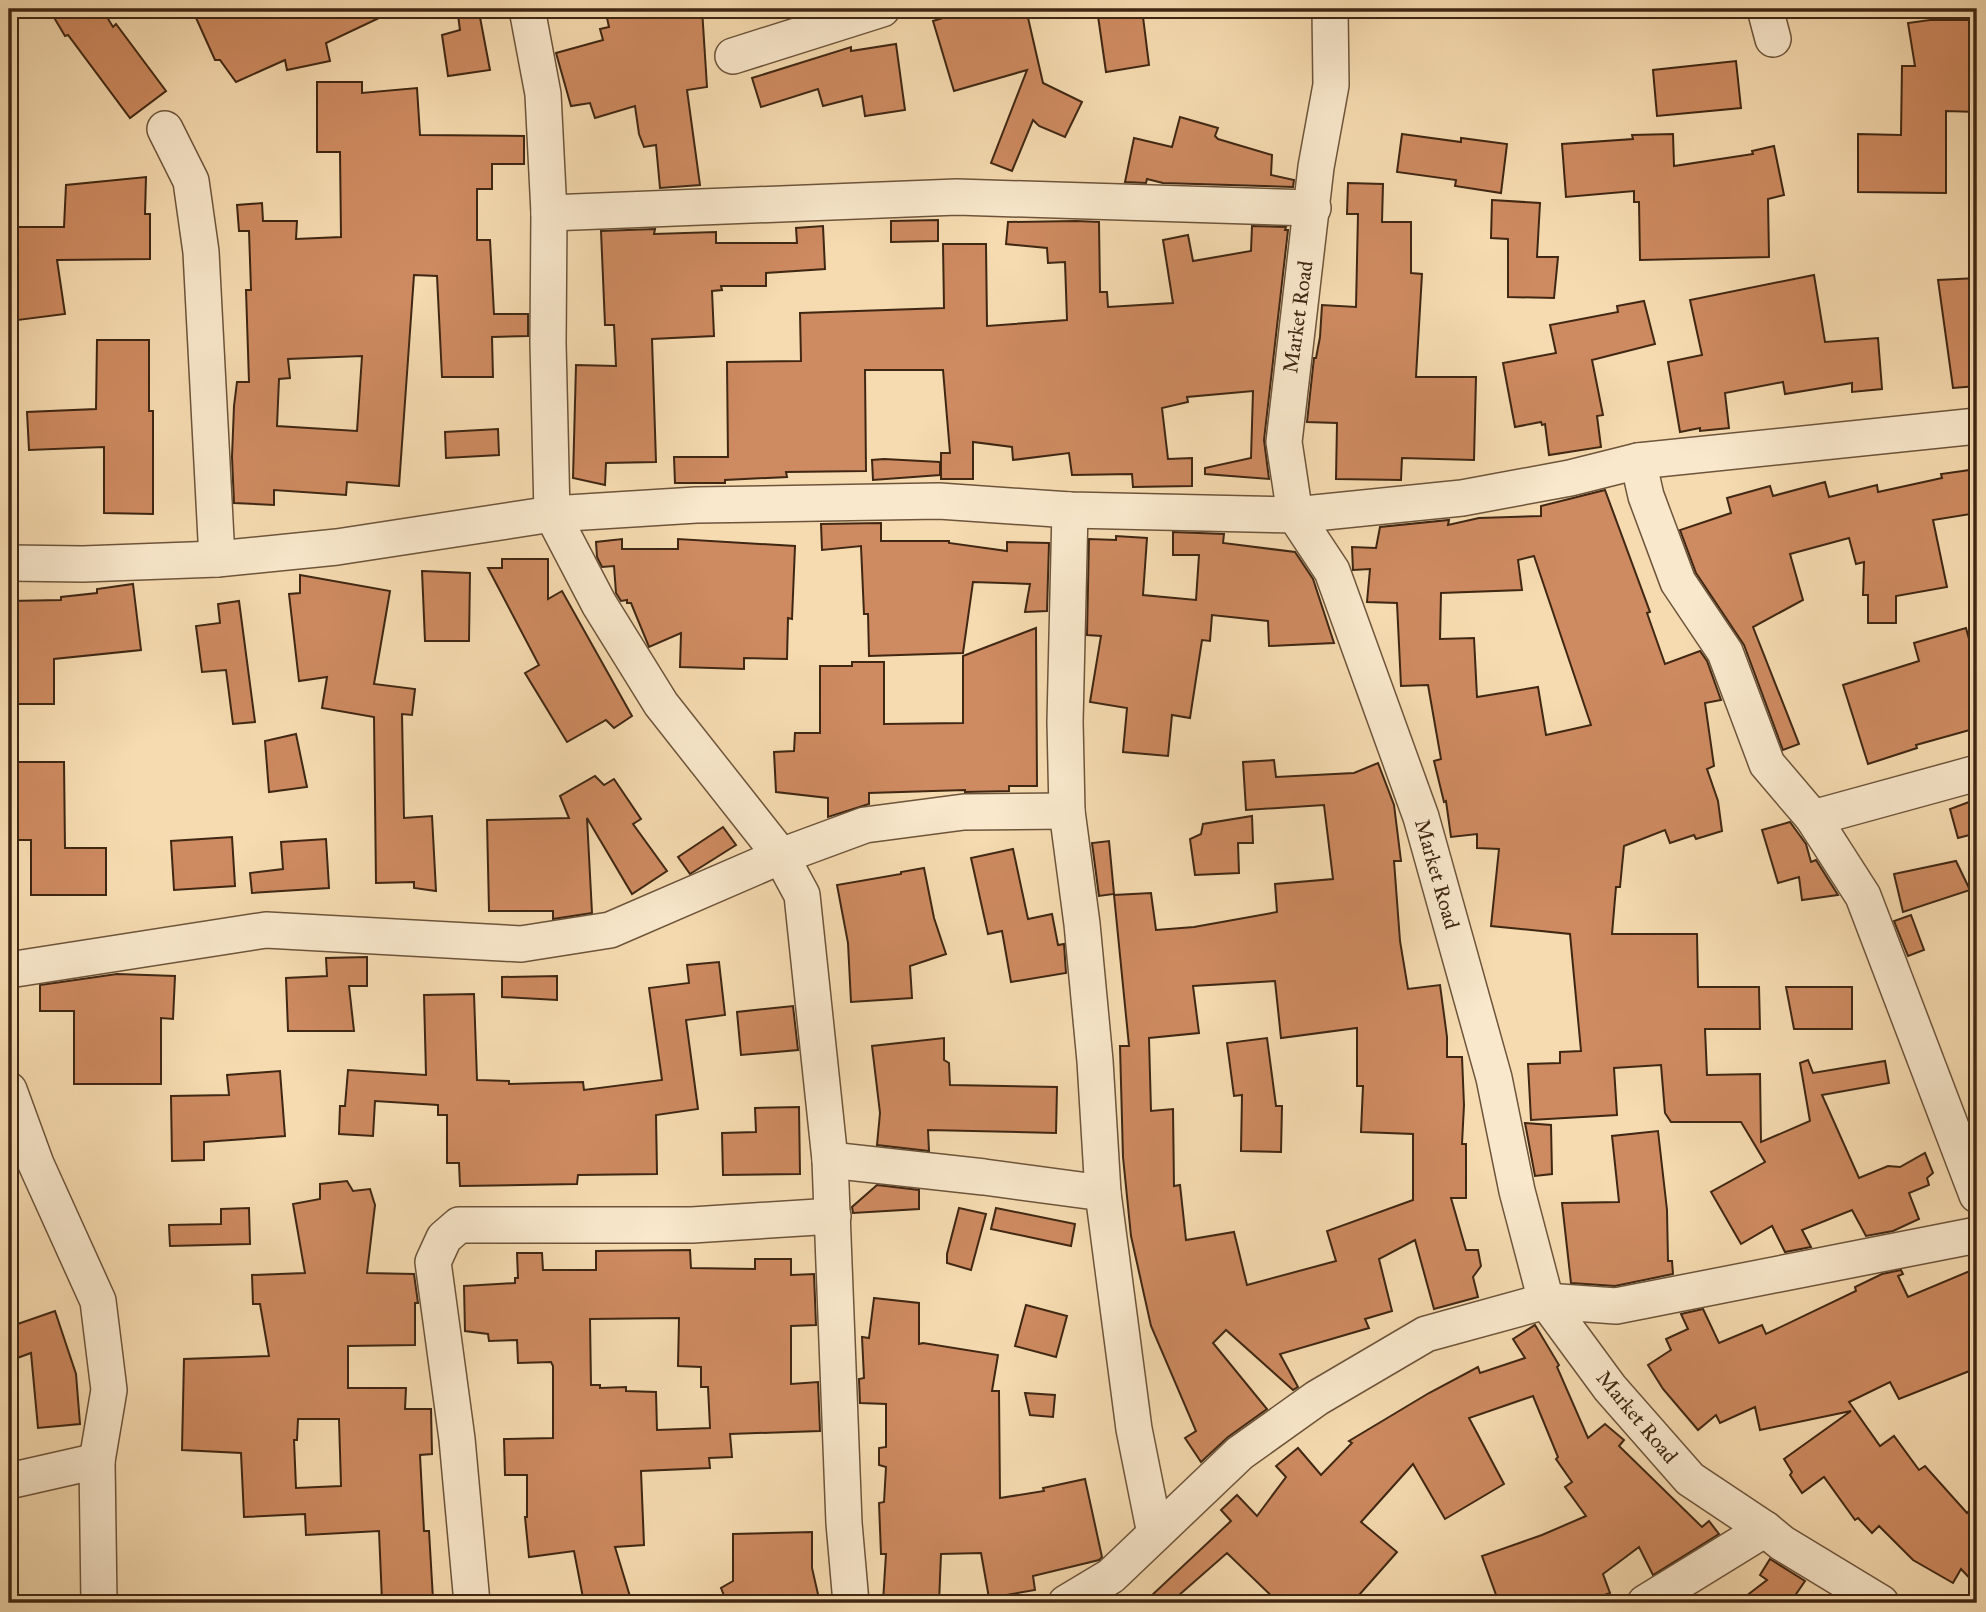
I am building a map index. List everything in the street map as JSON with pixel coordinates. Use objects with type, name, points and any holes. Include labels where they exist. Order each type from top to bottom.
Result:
[{"type":"street","points":[[527,9],[543,94],[550,213],[548,343],[552,514],[599,604],[661,704],[781,856],[802,895],[830,1160],[844,1523],[851,1603]]},
{"type":"street","points":[[733,56],[882,9]]},
{"type":"street","name":"Market Road","points":[[1330,9],[1331,85],[1316,167],[1284,442],[1295,515],[1332,571],[1421,817],[1494,1078],[1517,1191],[1546,1301],[1610,1388],[1690,1479],[1782,1543],[1881,1603]]},
{"type":"street","points":[[165,129],[191,181],[201,252],[217,559]]},
{"type":"street","points":[[550,213],[957,197],[1313,208]]},
{"type":"street","points":[[9,563],[83,564],[217,559],[337,547],[552,514],[696,505],[939,501],[1070,510],[1295,515],[1462,498],[1570,478],[1638,461],[1977,426]]},
{"type":"street","points":[[1638,461],[1647,496],[1678,582],[1725,652],[1767,764],[1813,818],[1863,896],[1899,995],[1963,1114],[1977,1195]]},
{"type":"street","points":[[1070,510],[1065,722],[1067,811],[1085,952],[1103,1193],[1134,1429],[1154,1534]]},
{"type":"street","points":[[1813,818],[1977,774]]},
{"type":"street","points":[[9,970],[266,930],[521,944],[610,930],[781,856],[865,825],[964,812],[1067,811]]},
{"type":"street","points":[[9,1090],[36,1164],[99,1301],[109,1390],[97,1461],[99,1603]]},
{"type":"street","points":[[830,1160],[1103,1193]]},
{"type":"street","points":[[472,1603],[457,1438],[433,1262],[444,1238],[459,1225],[692,1225],[833,1216]]},
{"type":"street","points":[[1066,1603],[1111,1576],[1240,1453],[1317,1398],[1426,1334],[1546,1301],[1616,1306],[1977,1235]]},
{"type":"street","points":[[9,1481],[97,1461]]},
{"type":"street","points":[[1644,1603],[1765,1529]]},
{"type":"building","points":[[49,9],[102,9],[113,27],[116,24],[166,91],[130,118],[68,35],[65,36]]},
{"type":"building","points":[[192,9],[398,9],[326,43],[330,61],[287,70],[285,60],[236,82],[220,60],[215,60]]},
{"type":"building","points":[[605,9],[702,9],[707,87],[687,90],[700,185],[660,188],[656,145],[644,147],[635,106],[595,118],[590,103],[571,106],[556,53],[603,40],[600,29],[609,27]]},
{"type":"building","points":[[978,9],[981,17],[1026,9],[1043,83],[1082,102],[1065,137],[1039,126],[1033,120],[1012,171],[991,163],[1027,70],[954,91],[933,21]]},
{"type":"building","points":[[1097,9],[1142,9],[1149,65],[1106,72]]},
{"type":"building","points":[[479,12],[490,70],[448,76],[442,35],[460,30],[458,15]]},
{"type":"building","points":[[1977,20],[1977,112],[1946,111],[1946,193],[1858,192],[1858,134],[1901,135],[1902,66],[1915,66],[1908,23]]},
{"type":"building","points":[[896,44],[905,110],[865,116],[862,96],[823,106],[818,89],[761,107],[752,78],[851,47],[851,51]]},
{"type":"building","points":[[1736,61],[1741,108],[1657,116],[1653,70]]},
{"type":"building","points":[[317,82],[362,82],[362,93],[417,88],[420,135],[524,136],[524,164],[492,164],[492,189],[477,189],[477,240],[490,240],[494,314],[528,314],[528,336],[492,337],[493,377],[442,377],[437,276],[414,275],[399,486],[347,482],[346,495],[274,490],[274,505],[234,503],[234,406],[237,382],[249,382],[246,290],[251,290],[249,231],[239,231],[237,205],[262,203],[263,221],[297,221],[296,239],[341,237],[340,152],[317,152]],"holes":[[[362,356],[357,431],[277,426],[279,379],[290,378],[288,359]]]},
{"type":"building","points":[[1180,117],[1218,128],[1215,136],[1218,139],[1272,155],[1271,175],[1294,180],[1293,187],[1163,183],[1147,179],[1146,183],[1125,182],[1134,138],[1172,147]]},
{"type":"building","points":[[1402,134],[1461,142],[1461,138],[1507,144],[1501,193],[1455,186],[1456,180],[1397,172]]},
{"type":"building","points":[[1673,134],[1674,166],[1753,154],[1752,151],[1774,146],[1784,195],[1768,199],[1769,257],[1640,260],[1639,202],[1634,202],[1634,191],[1566,197],[1562,144],[1633,139],[1632,135]]},
{"type":"building","points":[[146,177],[145,214],[150,214],[150,259],[57,260],[65,314],[18,320],[9,260],[9,227],[64,227],[66,185]]},
{"type":"building","points":[[1348,183],[1383,184],[1382,222],[1411,222],[1411,273],[1422,274],[1416,377],[1476,377],[1474,460],[1402,458],[1401,480],[1336,479],[1337,423],[1307,422],[1322,305],[1356,307],[1358,214],[1347,214]]},
{"type":"building","points":[[1492,200],[1540,203],[1537,257],[1558,257],[1554,298],[1508,297],[1508,239],[1491,238]]},
{"type":"building","points":[[938,220],[938,241],[891,242],[891,221]]},
{"type":"building","points":[[1008,222],[1099,222],[1100,292],[1107,292],[1108,307],[1173,303],[1163,240],[1188,235],[1193,261],[1251,251],[1252,226],[1286,227],[1285,230],[1288,230],[1264,440],[1269,479],[1205,474],[1205,468],[1251,458],[1253,391],[1187,397],[1188,402],[1162,408],[1168,459],[1192,458],[1192,486],[1133,487],[1132,474],[1072,475],[1069,453],[1013,460],[1012,447],[973,442],[973,479],[941,479],[941,453],[950,453],[943,370],[865,370],[866,471],[786,472],[787,477],[725,480],[725,483],[675,483],[674,457],[728,457],[727,362],[801,361],[800,313],[944,308],[943,244],[986,244],[987,326],[1067,320],[1065,262],[1048,263],[1047,248],[1006,244]]},
{"type":"building","points":[[823,226],[825,269],[766,273],[766,286],[721,286],[722,290],[712,291],[714,336],[652,339],[656,462],[606,463],[605,485],[573,478],[576,365],[616,366],[614,325],[605,325],[601,231],[655,229],[654,234],[716,232],[716,243],[797,243],[796,228]]},
{"type":"building","points":[[1814,275],[1825,342],[1878,338],[1882,389],[1852,392],[1852,383],[1785,394],[1783,382],[1725,393],[1729,428],[1700,431],[1700,428],[1680,432],[1668,362],[1702,355],[1690,300]]},
{"type":"building","points":[[1977,278],[1977,386],[1953,388],[1938,280]]},
{"type":"building","points":[[1644,301],[1655,344],[1592,360],[1603,415],[1597,416],[1601,447],[1549,455],[1545,424],[1542,425],[1541,422],[1515,427],[1503,363],[1556,353],[1550,325],[1618,312],[1617,306]]},
{"type":"building","points":[[97,340],[149,340],[149,411],[153,411],[153,514],[104,513],[104,447],[29,450],[27,412],[96,409]]},
{"type":"building","points":[[498,429],[499,455],[446,458],[445,432]]},
{"type":"building","points":[[872,460],[940,462],[940,475],[873,480]]},
{"type":"building","points":[[1977,469],[1977,513],[1933,520],[1947,587],[1896,596],[1896,623],[1868,623],[1868,595],[1863,595],[1864,562],[1856,564],[1849,538],[1790,554],[1803,600],[1753,627],[1799,744],[1783,750],[1744,645],[1696,573],[1680,530],[1731,513],[1727,498],[1770,486],[1773,496],[1825,482],[1829,497],[1877,485],[1878,492],[1942,478],[1941,474]]},
{"type":"building","points":[[1605,490],[1650,612],[1647,613],[1665,664],[1700,651],[1707,661],[1721,700],[1705,703],[1714,766],[1707,769],[1718,801],[1722,831],[1696,839],[1694,835],[1670,843],[1665,830],[1624,846],[1620,887],[1616,887],[1612,934],[1697,934],[1698,987],[1759,987],[1760,1029],[1705,1029],[1707,1075],[1760,1074],[1761,1142],[1810,1121],[1800,1063],[1808,1060],[1813,1073],[1885,1061],[1889,1083],[1822,1095],[1859,1178],[1888,1166],[1900,1167],[1925,1153],[1933,1173],[1927,1178],[1929,1185],[1909,1193],[1919,1219],[1893,1231],[1866,1236],[1852,1210],[1802,1230],[1811,1247],[1785,1252],[1772,1226],[1741,1244],[1711,1192],[1765,1162],[1741,1122],[1671,1122],[1665,1113],[1661,1065],[1614,1068],[1617,1115],[1531,1120],[1528,1064],[1560,1063],[1560,1052],[1581,1051],[1570,934],[1491,926],[1499,849],[1477,848],[1477,834],[1451,837],[1446,801],[1444,802],[1434,761],[1441,759],[1428,685],[1401,686],[1397,603],[1367,602],[1370,569],[1353,570],[1352,547],[1376,548],[1380,527],[1449,520],[1448,525],[1479,518],[1541,516],[1541,506]],"holes":[[[1534,556],[1591,725],[1546,735],[1538,687],[1477,697],[1474,638],[1440,639],[1441,593],[1522,590],[1518,560]]]},
{"type":"building","points":[[881,523],[881,541],[949,541],[1007,551],[1007,542],[1049,543],[1047,611],[1025,612],[1030,584],[973,582],[963,653],[869,656],[861,546],[822,550],[821,524]]},
{"type":"building","points":[[1173,532],[1224,534],[1223,543],[1295,552],[1313,579],[1334,643],[1269,646],[1268,621],[1212,615],[1210,641],[1202,640],[1190,718],[1172,715],[1168,756],[1123,752],[1127,708],[1090,702],[1101,636],[1087,635],[1089,539],[1116,540],[1116,536],[1147,538],[1143,595],[1196,600],[1199,555],[1173,555]]},
{"type":"building","points":[[622,539],[622,549],[678,549],[678,539],[795,546],[792,619],[788,618],[787,659],[744,658],[744,669],[680,667],[681,633],[649,647],[631,603],[627,603],[627,600],[621,601],[616,593],[614,566],[602,567],[597,557],[596,542]]},
{"type":"building","points":[[502,559],[548,559],[548,599],[562,591],[632,716],[614,728],[606,720],[567,742],[525,673],[539,665],[488,568],[502,568]]},
{"type":"building","points":[[422,571],[470,573],[469,641],[425,641]]},
{"type":"building","points":[[300,575],[390,591],[374,684],[415,689],[412,715],[402,714],[404,818],[432,816],[436,891],[414,888],[414,882],[376,883],[374,717],[322,708],[327,677],[299,681],[289,594],[300,593]]},
{"type":"building","points":[[133,584],[141,650],[54,659],[54,704],[9,704],[9,601],[61,600],[61,597],[97,593],[97,589]]},
{"type":"building","points":[[239,601],[255,722],[233,724],[226,670],[202,672],[196,626],[220,623],[218,604]]},
{"type":"building","points":[[1036,628],[1037,786],[1009,786],[1009,791],[869,793],[869,804],[828,817],[828,798],[776,792],[774,752],[794,751],[795,733],[820,733],[820,666],[884,662],[884,724],[963,723],[963,656]]},
{"type":"building","points":[[1966,628],[1977,668],[1977,728],[1916,745],[1917,748],[1868,764],[1843,685],[1919,661],[1914,643]]},
{"type":"building","points":[[296,734],[307,787],[269,792],[265,741]]},
{"type":"building","points":[[1274,760],[1276,777],[1354,773],[1378,763],[1394,805],[1401,861],[1394,861],[1400,941],[1408,989],[1440,985],[1447,1057],[1462,1057],[1462,1144],[1466,1144],[1466,1198],[1451,1198],[1466,1250],[1478,1250],[1481,1266],[1473,1277],[1478,1297],[1434,1309],[1415,1240],[1379,1259],[1392,1311],[1365,1319],[1369,1328],[1280,1354],[1298,1387],[1293,1390],[1226,1330],[1213,1343],[1267,1409],[1228,1437],[1201,1462],[1185,1438],[1196,1431],[1151,1326],[1131,1236],[1123,1157],[1120,1046],[1129,1046],[1114,895],[1151,893],[1156,930],[1194,927],[1277,912],[1275,884],[1333,879],[1324,805],[1246,810],[1243,762]],"holes":[[[1275,981],[1281,1038],[1357,1028],[1357,1086],[1363,1086],[1361,1132],[1413,1134],[1413,1200],[1327,1231],[1336,1261],[1247,1285],[1234,1232],[1186,1240],[1180,1185],[1174,1186],[1173,1109],[1151,1111],[1149,1038],[1199,1033],[1193,986]]]},
{"type":"building","points":[[9,762],[64,762],[65,848],[106,848],[106,895],[31,895],[31,840],[9,840]]},
{"type":"building","points":[[595,776],[604,785],[614,779],[641,819],[633,824],[667,871],[632,894],[587,818],[592,913],[553,919],[553,911],[489,911],[487,820],[569,818],[560,796]]},
{"type":"building","points":[[1977,799],[1977,833],[1958,838],[1950,809]]},
{"type":"building","points":[[1252,816],[1253,843],[1238,843],[1239,873],[1195,875],[1190,839],[1201,834],[1203,824]]},
{"type":"building","points":[[1790,822],[1806,844],[1811,862],[1816,860],[1838,895],[1802,900],[1799,877],[1778,883],[1762,830]]},
{"type":"building","points":[[723,827],[736,845],[690,874],[678,857]]},
{"type":"building","points":[[232,837],[235,886],[174,890],[171,841]]},
{"type":"building","points":[[326,839],[329,888],[252,893],[250,873],[283,869],[281,842]]},
{"type":"building","points":[[1109,841],[1114,894],[1099,896],[1092,843]]},
{"type":"building","points":[[1013,849],[1028,919],[1052,914],[1058,945],[1064,944],[1066,973],[1011,982],[1002,931],[988,934],[971,858]]},
{"type":"building","points":[[1956,861],[1970,890],[1903,912],[1894,874]]},
{"type":"building","points":[[924,868],[934,918],[946,954],[910,966],[912,998],[851,1002],[848,943],[837,885]]},
{"type":"building","points":[[1911,915],[1924,950],[1908,956],[1894,921]]},
{"type":"building","points":[[367,957],[367,986],[349,986],[354,1031],[288,1031],[286,978],[327,976],[326,958]]},
{"type":"building","points":[[719,962],[725,1015],[686,1020],[698,1109],[656,1115],[657,1174],[578,1175],[577,1184],[460,1186],[459,1163],[447,1163],[447,1115],[438,1115],[438,1105],[375,1101],[373,1136],[339,1134],[340,1106],[345,1106],[348,1070],[426,1075],[424,995],[474,994],[477,1080],[509,1081],[509,1084],[583,1082],[584,1090],[662,1080],[649,988],[689,983],[687,965]]},
{"type":"building","points":[[117,974],[175,976],[173,1019],[161,1018],[161,1084],[74,1084],[74,1011],[40,1011],[40,985]]},
{"type":"building","points":[[557,976],[557,1000],[502,997],[502,977]]},
{"type":"building","points":[[1786,987],[1852,987],[1852,1029],[1794,1029]]},
{"type":"building","points":[[793,1006],[798,1050],[741,1055],[737,1012]]},
{"type":"building","points":[[944,1038],[944,1060],[949,1063],[950,1085],[1057,1087],[1056,1133],[928,1130],[929,1151],[877,1145],[880,1113],[872,1046]]},
{"type":"building","points":[[1267,1038],[1276,1106],[1282,1106],[1281,1152],[1241,1151],[1242,1095],[1234,1096],[1227,1043]]},
{"type":"building","points":[[280,1071],[285,1136],[204,1142],[204,1160],[172,1161],[171,1096],[229,1095],[227,1075]]},
{"type":"building","points":[[799,1107],[800,1174],[723,1175],[722,1133],[756,1132],[755,1108]]},
{"type":"building","points":[[1525,1123],[1551,1125],[1552,1174],[1535,1176]]},
{"type":"building","points":[[1658,1131],[1667,1210],[1668,1261],[1672,1261],[1673,1274],[1615,1286],[1571,1283],[1562,1203],[1619,1202],[1612,1136]]},
{"type":"building","points":[[347,1181],[353,1191],[370,1189],[375,1205],[367,1273],[414,1274],[418,1303],[415,1303],[415,1345],[348,1346],[348,1388],[406,1388],[405,1409],[431,1409],[432,1454],[420,1455],[424,1531],[429,1531],[433,1599],[382,1601],[379,1531],[306,1535],[305,1514],[244,1517],[241,1453],[182,1450],[184,1359],[269,1356],[260,1304],[253,1304],[252,1275],[305,1273],[293,1204],[320,1199],[320,1184]],"holes":[[[298,1419],[339,1419],[341,1486],[296,1488],[294,1440],[297,1440]]]},
{"type":"building","points":[[877,1185],[919,1190],[919,1209],[853,1213],[852,1207]]},
{"type":"building","points":[[249,1208],[250,1244],[170,1246],[169,1225],[221,1224],[221,1209]]},
{"type":"building","points":[[959,1208],[986,1214],[971,1270],[947,1263]]},
{"type":"building","points":[[996,1208],[1075,1224],[1071,1246],[991,1229]]},
{"type":"building","points":[[690,1250],[691,1268],[755,1269],[755,1259],[791,1259],[791,1275],[814,1274],[816,1325],[791,1326],[791,1384],[818,1382],[820,1431],[730,1434],[732,1457],[709,1458],[710,1468],[641,1471],[644,1545],[615,1547],[632,1603],[584,1603],[574,1551],[529,1557],[525,1517],[527,1475],[505,1475],[504,1439],[553,1438],[553,1366],[551,1362],[518,1363],[517,1340],[489,1341],[488,1334],[465,1331],[464,1286],[515,1283],[515,1278],[518,1278],[517,1253],[542,1253],[543,1270],[596,1270],[596,1251]],"holes":[[[679,1318],[678,1366],[701,1367],[701,1387],[708,1387],[710,1428],[657,1430],[656,1392],[626,1391],[626,1387],[600,1388],[600,1385],[591,1385],[590,1319]]]},
{"type":"building","points":[[1977,1268],[1977,1368],[1899,1399],[1890,1382],[1849,1402],[1880,1446],[1894,1436],[1919,1470],[1925,1466],[1967,1513],[1977,1503],[1977,1586],[1961,1569],[1953,1583],[1913,1560],[1879,1526],[1872,1533],[1858,1518],[1855,1520],[1824,1477],[1802,1493],[1790,1475],[1792,1472],[1784,1459],[1851,1411],[1760,1430],[1755,1407],[1720,1423],[1716,1415],[1698,1430],[1663,1389],[1648,1365],[1671,1350],[1666,1339],[1688,1329],[1681,1314],[1703,1309],[1719,1343],[1762,1325],[1766,1334],[1856,1291],[1855,1287],[1882,1274],[1901,1270],[1903,1274],[1898,1276],[1908,1297]]},
{"type":"building","points":[[874,1298],[919,1303],[919,1344],[998,1355],[992,1391],[999,1391],[1000,1498],[1044,1491],[1043,1488],[1085,1479],[1102,1557],[1099,1560],[1033,1576],[1035,1590],[989,1598],[981,1553],[941,1554],[939,1603],[883,1602],[886,1554],[881,1554],[879,1503],[884,1502],[886,1467],[879,1465],[879,1448],[886,1447],[886,1404],[860,1403],[859,1379],[864,1378],[862,1337],[869,1338]]},
{"type":"building","points":[[1026,1305],[1067,1316],[1056,1357],[1015,1346]]},
{"type":"building","points":[[55,1311],[76,1374],[80,1424],[38,1428],[31,1353],[9,1361],[9,1327]]},
{"type":"building","points":[[1535,1325],[1559,1365],[1557,1367],[1588,1438],[1605,1424],[1624,1440],[1619,1446],[1702,1527],[1709,1521],[1719,1534],[1653,1575],[1639,1547],[1603,1574],[1610,1593],[1582,1603],[1499,1603],[1482,1556],[1586,1516],[1565,1487],[1572,1482],[1556,1459],[1558,1457],[1533,1396],[1469,1418],[1504,1484],[1445,1519],[1413,1464],[1361,1522],[1397,1552],[1352,1603],[1279,1603],[1227,1553],[1170,1603],[1157,1603],[1151,1596],[1231,1521],[1221,1510],[1237,1495],[1257,1516],[1286,1477],[1276,1466],[1298,1448],[1321,1475],[1352,1443],[1349,1441],[1429,1393],[1478,1367],[1480,1373],[1525,1358],[1513,1339]]},
{"type":"building","points":[[1025,1393],[1055,1395],[1053,1417],[1030,1415]]},
{"type":"building","points":[[812,1532],[812,1568],[820,1603],[727,1603],[721,1588],[733,1581],[733,1534]]},
{"type":"building","points":[[1770,1559],[1805,1581],[1790,1603],[1737,1603],[1767,1580],[1760,1575]]}]
